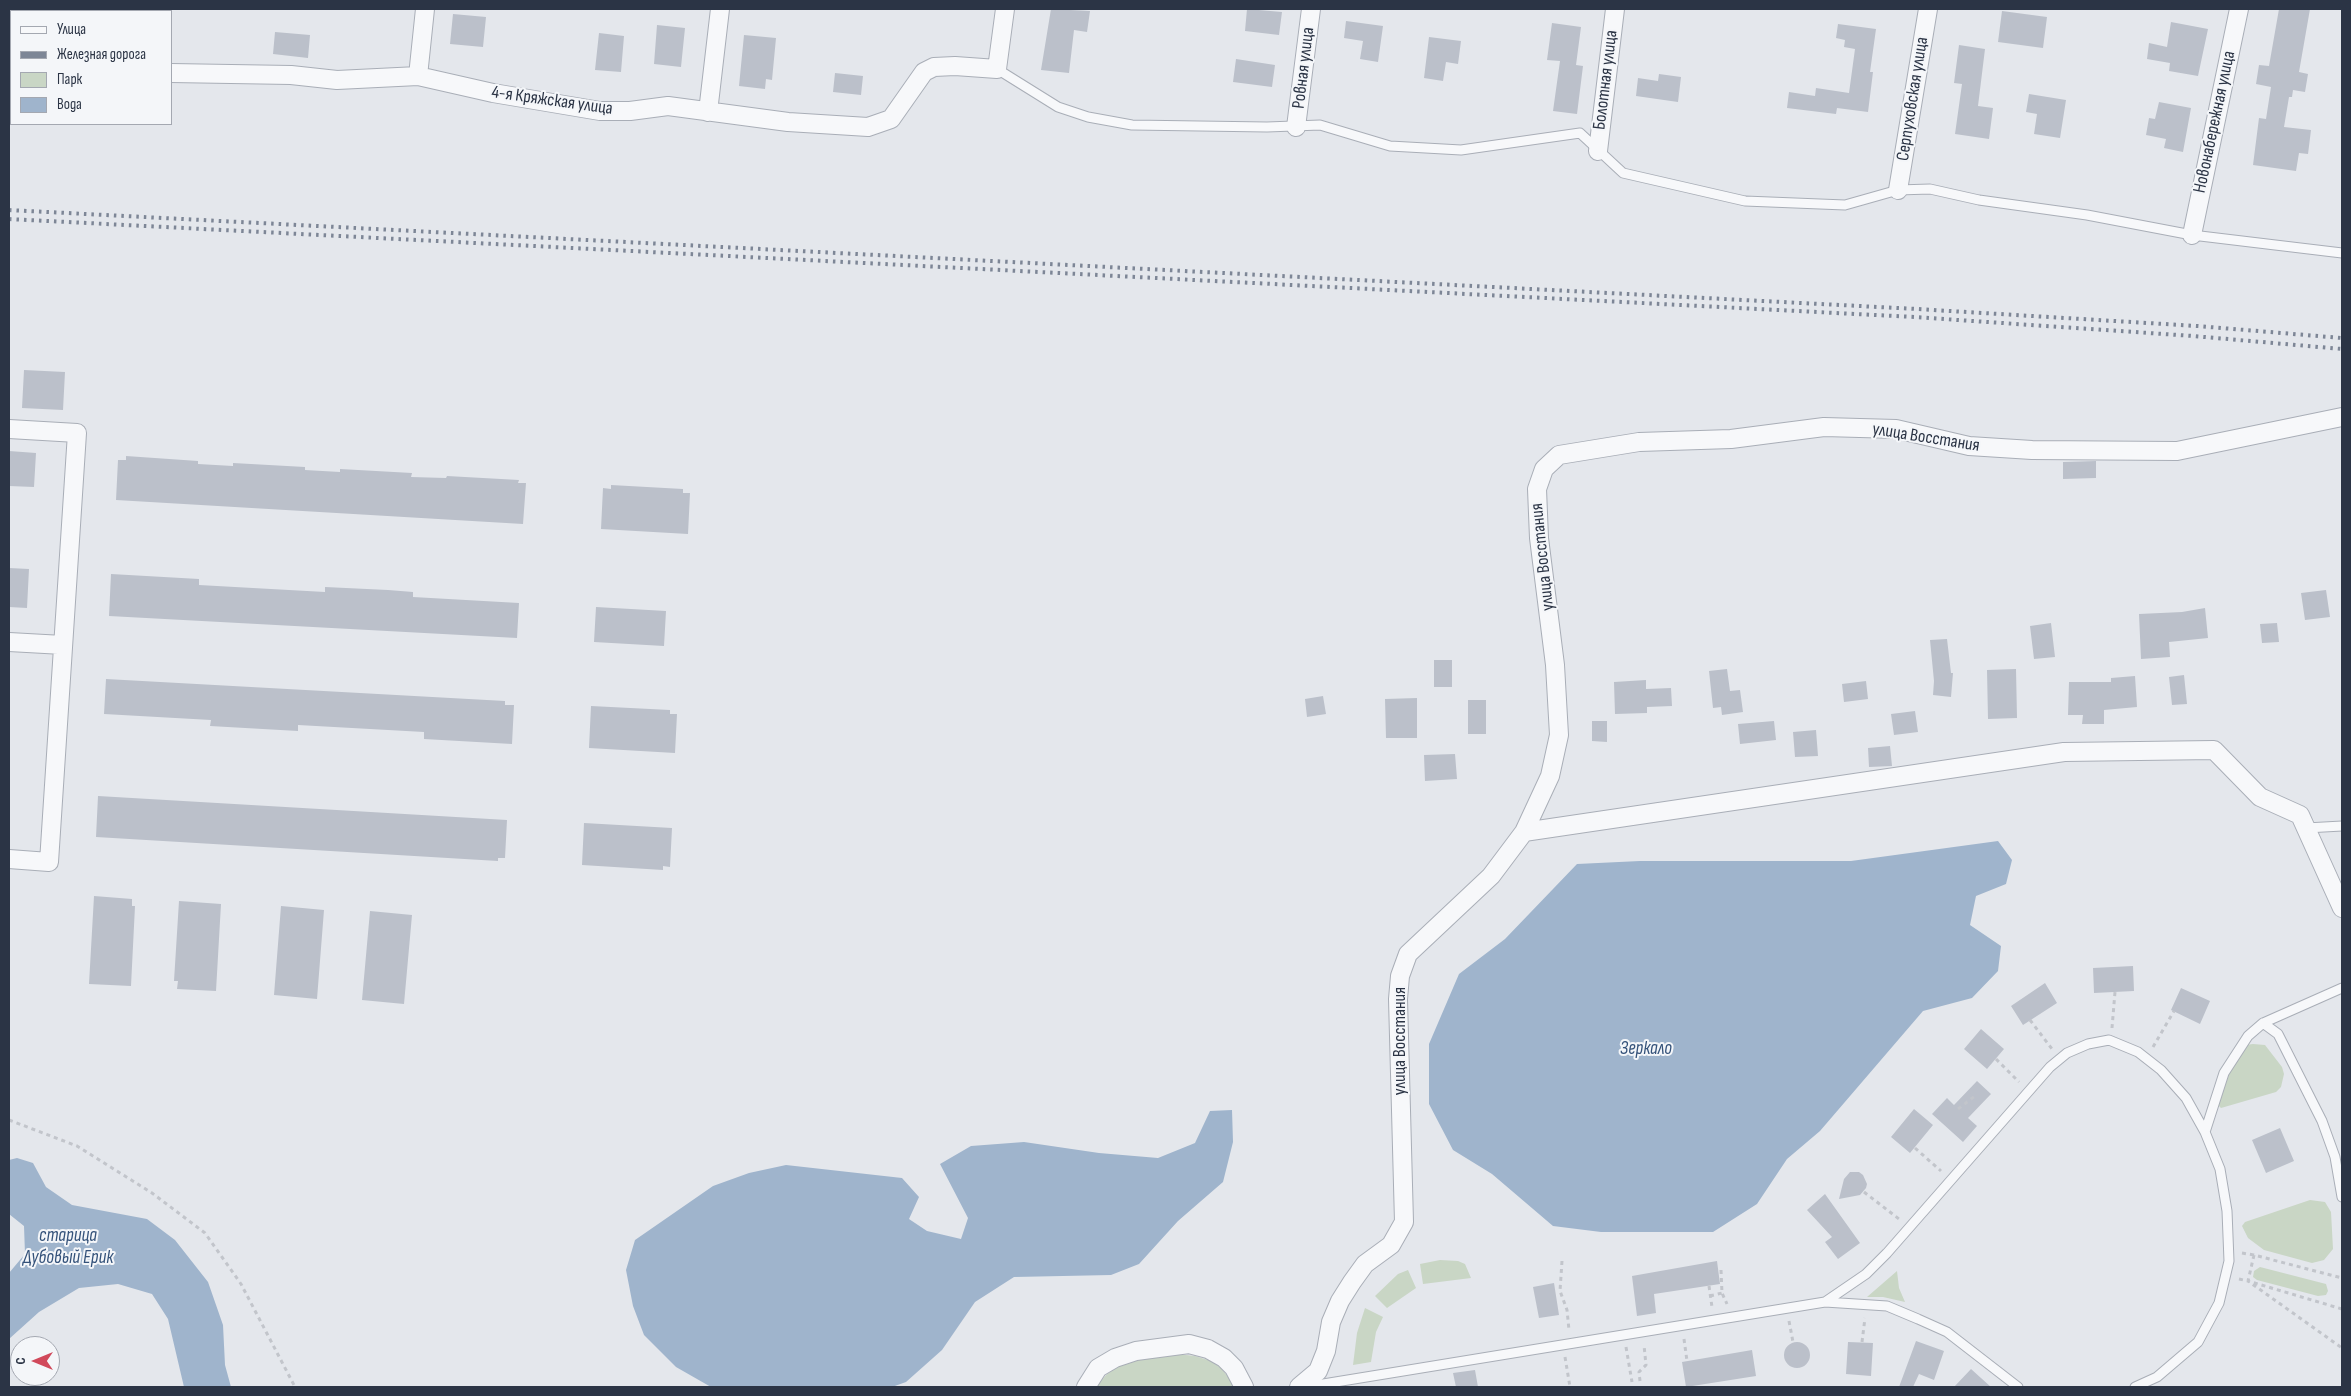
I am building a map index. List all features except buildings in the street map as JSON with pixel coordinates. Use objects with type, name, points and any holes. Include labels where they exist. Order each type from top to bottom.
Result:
[{"type":"street","points":[[418,76],[425,9]]},
{"type":"street","points":[[708,112],[720,9]]},
{"type":"street","points":[[997,69],[1006,9]]},
{"type":"street","name":"Ровная улица","points":[[1296,127],[1311,9]]},
{"type":"street","name":"Болотная улица","points":[[1598,151],[1614,9]]},
{"type":"street","name":"Серпуховская улица","points":[[1898,190],[1928,9]]},
{"type":"street","name":"Новонабережная улица","points":[[2192,235],[2239,9]]},
{"type":"street","name":"4-я Кряжская улица","points":[[172,72],[291,75],[338,80],[418,76],[493,93],[600,111],[630,111],[668,106],[788,122],[868,127],[891,119],[924,72],[934,67],[955,66],[997,69]]},
{"type":"street","name":"улица Восстания","points":[[1300,1387],[1318,1371],[1326,1350],[1331,1322],[1340,1301],[1365,1264],[1391,1245],[1404,1222],[1398,1045],[1400,976],[1408,954],[1491,876],[1524,832],[1550,776],[1559,735],[1555,665],[1539,538],[1537,490],[1544,469],[1559,455],[1640,442],[1731,439],[1824,427],[1896,429],[1969,446],[2032,450],[2177,452],[2342,417]]},
{"type":"street","points":[[9,429],[76,433],[49,862],[9,859]]},
{"type":"street","points":[[9,642],[63,645]]},
{"type":"street","points":[[1524,832],[2064,752],[2214,750],[2260,796],[2300,815],[2342,908]]},
{"type":"street","points":[[1086,1387],[1098,1368],[1115,1358],[1136,1350],[1189,1344],[1208,1349],[1224,1358],[1234,1368],[1244,1387]]},
{"type":"lane","points":[[997,69],[1058,107],[1088,117],[1132,125],[1296,127],[1320,125],[1390,146],[1460,150],[1580,133],[1623,173],[1745,201],[1845,205],[1898,190],[1930,189],[1979,200],[2087,215],[2192,235],[2342,253]]},
{"type":"lane","points":[[2306,828],[2342,826]]},
{"type":"lane","points":[[2205,1132],[2224,1073],[2248,1036],[2263,1023],[2342,988]]},
{"type":"lane","points":[[2263,1023],[2278,1034],[2322,1122],[2335,1157],[2342,1197]]},
{"type":"lane","points":[[1825,1302],[1866,1274],[2029,1091],[2060,1059],[2067,1053],[2088,1044],[2111,1041],[2138,1052],[2146,1058],[2161,1070],[2186,1098],[2205,1132],[2220,1169],[2227,1211],[2230,1261],[2219,1303],[2198,1342],[2157,1377],[2135,1387]]},
{"type":"lane","points":[[1300,1387],[1825,1302],[1867,1303],[1887,1306],[1947,1332],[2018,1387]]},
{"type":"path","points":[[2111,1041],[2115,992]]},
{"type":"path","points":[[2146,1058],[2174,1011]]},
{"type":"path","points":[[2030,1020],[2060,1059]]},
{"type":"path","points":[[1996,1059],[2029,1091]]},
{"type":"path","points":[[1958,1108],[1975,1096]]},
{"type":"path","points":[[9,1120],[77,1146],[152,1193],[205,1233],[241,1284],[295,1387]]},
{"type":"path","points":[[1915,1148],[1951,1179]]},
{"type":"path","points":[[1864,1192],[1909,1227]]},
{"type":"path","points":[[2248,1281],[2254,1255],[2342,1278]]},
{"type":"path","points":[[1562,1261],[1560,1291],[1567,1310],[1570,1387]]},
{"type":"path","points":[[1721,1270],[1722,1293],[1730,1317]]},
{"type":"path","points":[[2226,1275],[2342,1309]]},
{"type":"path","points":[[2248,1281],[2342,1348]]},
{"type":"path","points":[[1709,1286],[1714,1320]]},
{"type":"path","points":[[1710,1296],[1722,1293]]},
{"type":"path","points":[[1862,1342],[1867,1303]]},
{"type":"path","points":[[1788,1308],[1793,1342]]},
{"type":"path","points":[[1681,1325],[1687,1361]]},
{"type":"path","points":[[1640,1381],[1640,1372],[1646,1366],[1642,1331]]},
{"type":"path","points":[[1623,1334],[1632,1382]]},
{"type":"green space","points":[[2246,1045],[2265,1045],[2282,1067],[2284,1074],[2281,1087],[2276,1092],[2221,1108],[2218,1105],[2227,1073]]},
{"type":"green space","points":[[2310,1200],[2325,1202],[2331,1212],[2333,1249],[2324,1260],[2312,1263],[2264,1250],[2248,1238],[2242,1226],[2245,1222]]},
{"type":"green space","points":[[1440,1260],[1458,1261],[1465,1264],[1471,1278],[1423,1284],[1420,1264]]},
{"type":"green space","points":[[2260,1267],[2326,1284],[2328,1291],[2326,1295],[2318,1296],[2257,1280],[2253,1277],[2254,1271]]},
{"type":"green space","points":[[1408,1270],[1416,1288],[1387,1308],[1375,1296],[1398,1274]]},
{"type":"green space","points":[[1897,1271],[1899,1288],[1905,1302],[1883,1297],[1867,1297]]},
{"type":"green space","points":[[1365,1308],[1383,1317],[1376,1332],[1371,1362],[1353,1365],[1357,1333]]},
{"type":"green space","points":[[1177,1354],[1195,1356],[1211,1361],[1221,1368],[1232,1382],[1233,1387],[1096,1387],[1106,1375],[1118,1366],[1130,1361]]},
{"type":"water","name":"Зеркало","points":[[1998,841],[2012,860],[2006,884],[1976,896],[1970,925],[2001,946],[1998,971],[1972,998],[1923,1011],[1820,1131],[1787,1159],[1757,1204],[1713,1232],[1601,1232],[1553,1226],[1492,1174],[1453,1150],[1429,1104],[1429,1044],[1459,974],[1505,939],[1577,864],[1640,861],[1851,861]]},
{"type":"water","points":[[1232,1110],[1233,1142],[1223,1182],[1178,1221],[1139,1264],[1111,1275],[1014,1277],[975,1302],[942,1350],[906,1382],[892,1387],[711,1387],[676,1367],[644,1335],[633,1306],[626,1270],[635,1240],[713,1186],[749,1173],[786,1165],[902,1178],[919,1197],[909,1219],[927,1231],[961,1239],[968,1218],[940,1164],[971,1146],[1024,1142],[1099,1153],[1158,1158],[1195,1143],[1210,1111]]},
{"type":"water","name":"старица Дубовый Ерик","points":[[17,1158],[33,1163],[46,1187],[72,1205],[147,1219],[175,1240],[208,1282],[223,1325],[225,1365],[231,1387],[184,1387],[168,1319],[152,1294],[118,1284],[79,1288],[39,1312],[10,1336],[9,1339],[9,1273],[25,1254],[24,1226],[9,1214],[9,1160]]},
{"type":"railway","points":[[9,210],[1917,309],[2197,326],[2342,338]]},
{"type":"railway","points":[[9,219],[1914,317],[2193,336],[2342,349]]}]
